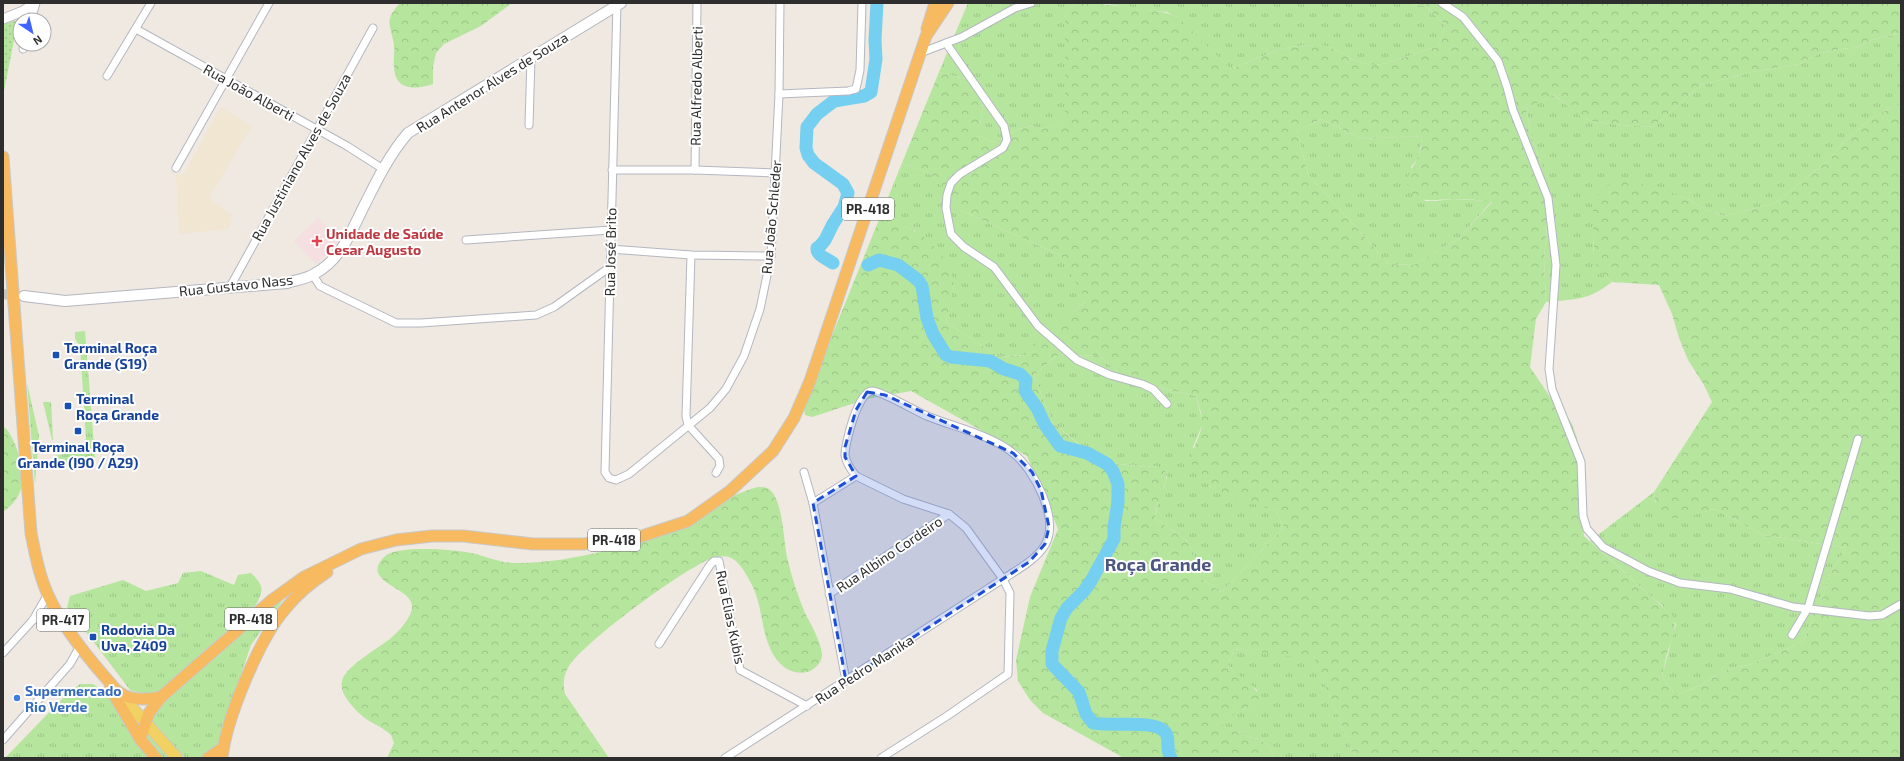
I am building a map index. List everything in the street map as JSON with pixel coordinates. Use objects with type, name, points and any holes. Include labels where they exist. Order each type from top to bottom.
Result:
[{"type":"highway","points":[[926,36],[928,23],[935,3]]},
{"type":"highway","name":"PR-418","points":[[145,721],[161,697],[272,600],[304,577],[361,549],[396,540],[432,536],[463,536],[533,544],[576,544],[639,537],[688,521],[730,491],[772,451],[797,412],[810,381],[926,36],[948,3]]},
{"type":"highway","name":"PR-417","points":[[3,157],[6,236],[31,533],[48,594],[56,609],[80,646],[119,692]]},
{"type":"highway","name":"PR-418","points":[[208,758],[223,753],[240,696],[262,644],[285,608],[318,578],[351,554]]},
{"type":"highway","points":[[101,672],[140,739],[156,758]]},
{"type":"highway","points":[[119,692],[135,699],[152,699],[161,697]]},
{"type":"highway","points":[[140,739],[145,721]]},
{"type":"main road","name":"Rua Antenor Alves de Souza","points":[[313,275],[331,262],[347,242],[383,169],[397,146],[408,133],[618,4]]},
{"type":"main road","name":"Rua Gustavo Nass","points":[[24,296],[65,301],[230,286],[287,283],[313,275]]},
{"type":"main road","name":"PR-417","points":[[119,692],[178,758]]},
{"type":"street","points":[[3,19],[22,11],[35,3]]},
{"type":"street","points":[[107,76],[151,3]]},
{"type":"street","points":[[176,168],[269,3]]},
{"type":"street","name":"Rua Alfredo Alberti","points":[[695,170],[697,3]]},
{"type":"street","name":"Rua João Schleder","points":[[630,474],[710,408],[726,389],[744,356],[760,309],[770,256],[779,94],[780,3]]},
{"type":"street","points":[[779,94],[848,91],[856,89],[860,70],[862,3]]},
{"type":"street","points":[[920,54],[962,36],[1015,8],[1031,3]]},
{"type":"street","points":[[1442,3],[1463,17],[1476,31],[1498,60],[1513,110],[1548,198],[1556,265],[1549,369],[1552,389],[1582,462],[1583,516],[1587,529],[1604,547],[1648,571],[1680,583],[1730,589],[1793,607],[1869,616],[1882,615],[1901,604]]},
{"type":"street","name":"Rua José Brito","points":[[618,4],[612,170],[605,472],[609,478],[616,480],[630,474]]},
{"type":"street","name":"Rua Justiniano Alves de Souza","points":[[230,286],[373,28]]},
{"type":"street","name":"Rua João Alberti","points":[[136,29],[365,156],[383,169]]},
{"type":"street","points":[[946,43],[1004,126],[1008,140],[1003,148],[960,174],[951,184],[947,195],[946,208],[951,234],[964,248],[994,267],[1038,326],[1077,360],[1110,375],[1153,388],[1167,404]]},
{"type":"street","points":[[529,125],[531,57]]},
{"type":"street","points":[[612,170],[695,170],[775,173]]},
{"type":"street","points":[[466,240],[611,230]]},
{"type":"street","points":[[610,249],[691,255],[770,256]]},
{"type":"street","points":[[691,255],[686,416],[688,425],[719,459],[720,466],[716,473]]},
{"type":"street","name":"Rua Gustavo Nass","points":[[313,275],[320,286],[396,323],[421,323],[536,315],[554,307],[610,267]]},
{"type":"street","name":"Rua Pedro Manika","points":[[725,758],[1029,562],[1045,544],[1049,527],[1041,490],[1032,472],[1013,453],[986,438],[912,410],[885,395],[873,391],[867,392],[856,410],[845,447],[845,457],[848,466],[856,476]]},
{"type":"street","points":[[1792,635],[1808,608],[1858,439]]},
{"type":"street","points":[[804,472],[813,503],[846,681]]},
{"type":"street","points":[[813,503],[856,476],[903,499],[949,514],[966,528],[1003,579],[1010,593],[1008,674],[882,758]]},
{"type":"street","name":"Rua Albino Cordeiro","points":[[829,594],[949,514]]},
{"type":"street","name":"Rua Elias Kubis","points":[[659,644],[710,565],[714,561],[719,561],[740,670],[807,706]]},
{"type":"street","points":[[3,653],[33,620],[48,594]]},
{"type":"street","points":[[33,620],[56,609]]},
{"type":"street","points":[[3,740],[6,733],[70,664],[80,646]]},
{"type":"highlighted area","points":[[867,392],[885,395],[1013,453],[1032,472],[1041,490],[1049,527],[1045,544],[1029,562],[846,681],[813,503],[856,476],[845,457],[845,447],[856,410]]},
{"type":"shaded area","points":[[221,107],[251,127],[209,198],[232,215],[229,229],[179,234],[176,174],[183,175]]},
{"type":"shaded area","name":"Unidade de Saúde Cesar Augusto","points":[[318,218],[340,241],[316,264],[294,241]]},
{"type":"green space","points":[[400,3],[512,3],[481,26],[444,44],[436,53],[433,67],[433,84],[413,88],[402,85],[395,75],[394,48],[390,28],[390,19],[391,14]]},
{"type":"green space","points":[[968,3],[1078,3],[1070,8],[1065,17],[1066,122],[1041,129],[1032,126],[1019,129],[999,140],[992,142],[980,135],[983,102],[965,79],[939,72]]},
{"type":"green space","points":[[1078,3],[1092,3],[1155,11],[1178,17],[1230,69],[1271,53],[1303,45],[1322,45],[1333,48],[1351,59],[1366,64],[1375,65],[1380,65],[1439,46],[1445,25],[1426,6],[1406,3],[1901,3],[1901,33],[1872,40],[1858,47],[1821,53],[1799,64],[1752,72],[1701,85],[1654,126],[1630,126],[1591,121],[1578,114],[1554,95],[1526,108],[1532,138],[1541,163],[1548,214],[1544,259],[1546,302],[1536,319],[1530,367],[1552,400],[1563,410],[1572,424],[1577,438],[1579,449],[1579,472],[1584,536],[1673,616],[1675,626],[1662,676],[1676,696],[1701,685],[1732,668],[1749,665],[1803,642],[1822,600],[1830,574],[1846,548],[1763,535],[1715,509],[1676,518],[1668,517],[1661,513],[1656,505],[1654,492],[1712,402],[1704,385],[1688,360],[1679,338],[1672,314],[1659,285],[1612,282],[1601,272],[1594,261],[1593,210],[1595,198],[1604,187],[1615,182],[1627,181],[1636,182],[1688,199],[1706,210],[1724,216],[1775,203],[1830,159],[1840,146],[1869,120],[1901,102],[1901,758],[1355,758],[1315,660],[1234,649],[1228,665],[1252,686],[1263,700],[1257,706],[1246,708],[1218,723],[1248,737],[1259,739],[1270,747],[1274,758],[1121,758],[1122,757],[1043,713],[1030,700],[1018,681],[1016,660],[1030,597],[1058,529],[1027,456],[911,391],[867,399],[812,417],[805,415],[804,410],[806,400],[880,217],[917,232],[938,251],[952,272],[953,277],[952,295],[946,322],[999,357],[1026,355],[1055,324],[1074,311],[1086,300],[1060,255],[964,212],[956,205],[932,175],[902,163],[939,72],[965,79],[975,86],[983,102],[980,135],[992,142],[999,140],[1019,129],[1032,126],[1041,129],[1065,122],[1065,17],[1070,8]],"holes":[[[1321,119],[1362,139],[1422,136],[1419,155],[1408,179],[1408,188],[1411,195],[1417,198],[1424,200],[1464,199],[1492,202],[1458,239],[1413,265],[1389,264],[1308,174],[1297,131]],[[1098,355],[1129,381],[1196,396],[1202,423],[1192,455],[1193,467],[1199,477],[1209,485],[1222,492],[1276,511],[1284,527],[1222,592],[1198,577],[1193,551],[1186,540],[1155,519],[1158,502],[1166,481],[1165,471],[1157,466],[1146,467],[1100,462],[1052,422],[1034,375],[1056,356]]]},
{"type":"green space","points":[[1105,3],[1406,3],[1426,6],[1445,25],[1439,46],[1380,65],[1370,65],[1359,62],[1333,48],[1322,45],[1303,45],[1271,53],[1230,69],[1177,17],[1167,12],[1132,9]]},
{"type":"green space","points":[[12,22],[12,50],[4,91],[3,24]]},
{"type":"green space","points":[[1901,33],[1901,102],[1869,120],[1840,146],[1830,159],[1775,203],[1724,216],[1706,210],[1688,199],[1659,190],[1594,232],[1595,260],[1605,276],[1612,282],[1588,296],[1546,302],[1544,259],[1548,214],[1541,163],[1532,138],[1526,108],[1553,95],[1582,117],[1591,121],[1631,126],[1654,126],[1701,85],[1752,72],[1799,64],[1821,53],[1858,47],[1872,40]]},
{"type":"green space","points":[[1321,119],[1362,139],[1422,136],[1419,157],[1411,167],[1425,201],[1453,199],[1492,201],[1458,239],[1413,265],[1389,264],[1308,174],[1297,131]]},
{"type":"green space","points":[[902,163],[932,175],[964,212],[1060,255],[1087,299],[1026,355],[999,357],[946,322],[953,286],[915,231],[880,217]]},
{"type":"green space","points":[[85,331],[95,459],[55,463],[54,456],[73,452],[81,447],[86,438],[80,346],[75,339],[75,332]]},
{"type":"green space","points":[[1098,355],[1129,381],[1196,396],[1203,423],[1193,447],[1210,486],[1276,511],[1284,527],[1222,592],[1198,577],[1193,551],[1186,540],[1155,519],[1159,496],[1165,485],[1167,476],[1157,466],[1146,467],[1101,462],[1052,422],[1034,375],[1056,356]]},
{"type":"green space","points":[[27,383],[39,436],[35,484]]},
{"type":"green space","points":[[43,402],[51,402],[53,440],[52,440]]},
{"type":"green space","points":[[3,426],[10,434],[15,444],[21,463],[22,481],[21,489],[17,497],[3,512]]},
{"type":"green space","points":[[758,487],[767,488],[773,493],[777,500],[782,521],[786,553],[793,581],[805,613],[820,645],[822,655],[821,660],[810,671],[800,673],[789,670],[775,657],[770,649],[764,630],[758,601],[750,582],[739,564],[729,557],[720,556],[707,560],[647,598],[589,645],[568,668],[564,681],[565,694],[609,758],[387,758],[394,743],[391,735],[384,729],[367,720],[357,711],[344,695],[342,690],[342,681],[345,675],[356,663],[396,633],[407,620],[412,610],[411,602],[406,595],[383,580],[378,574],[379,564],[388,554],[395,551],[405,550],[441,549],[477,554],[512,563],[540,562],[584,556],[627,544],[669,529],[698,516],[731,497]]},
{"type":"green space","points":[[1654,492],[1655,502],[1684,517],[1715,509],[1763,535],[1846,548],[1830,574],[1822,600],[1803,642],[1749,665],[1732,668],[1701,685],[1676,696],[1662,676],[1676,624],[1662,605],[1590,541]]},
{"type":"green space","points":[[201,571],[234,585],[238,575],[251,573],[260,585],[260,595],[256,605],[158,692],[145,695],[130,690],[67,607],[70,596],[123,580],[146,591],[178,583],[183,573]]},
{"type":"green space","points":[[283,600],[251,645],[232,701],[223,740],[214,750],[202,757],[185,758],[149,718],[160,703],[268,609]]},
{"type":"green space","points":[[1234,649],[1315,659],[1355,758],[1274,758],[1270,747],[1259,739],[1248,737],[1217,723],[1246,708],[1257,706],[1257,690],[1242,679],[1228,665]]},
{"type":"green space","points":[[80,684],[93,684],[102,690],[147,735],[146,729],[171,758],[5,758],[62,699]]},
{"type":"waterway","points":[[833,263],[820,255],[817,248],[825,240],[844,207],[848,193],[843,184],[814,163],[808,155],[806,148],[807,127],[817,114],[834,101],[864,96],[871,92],[876,59],[875,40],[877,3]]},
{"type":"waterway","points":[[868,265],[879,260],[898,265],[918,280],[922,286],[927,318],[933,334],[946,355],[951,357],[990,361],[1004,369],[1020,374],[1026,380],[1025,390],[1027,394],[1037,408],[1045,425],[1060,446],[1087,453],[1107,464],[1113,471],[1118,484],[1118,502],[1114,527],[1114,539],[1091,581],[1084,591],[1067,608],[1061,618],[1052,651],[1052,664],[1079,692],[1086,714],[1093,723],[1142,724],[1159,728],[1167,735],[1168,752],[1171,758]]},
{"type":"tunnel","points":[[3,294],[20,296]]},
{"type":"place","name":"Unidade de Saúde Cesar Augusto","points":[[317,241]]},
{"type":"place","name":"Terminal Roça Grande (S19)","points":[[56,355]]},
{"type":"place","name":"Terminal Roça Grande","points":[[68,406]]},
{"type":"place","name":"Terminal Roça Grande (I90 / A29)","points":[[78,431]]},
{"type":"place","name":"Rodovia Da Uva, 2409","points":[[93,637]]},
{"type":"place","name":"Supermercado Rio Verde","points":[[17,698]]},
{"type":"district","name":"Roça Grande","points":[[1158,564]]}]
